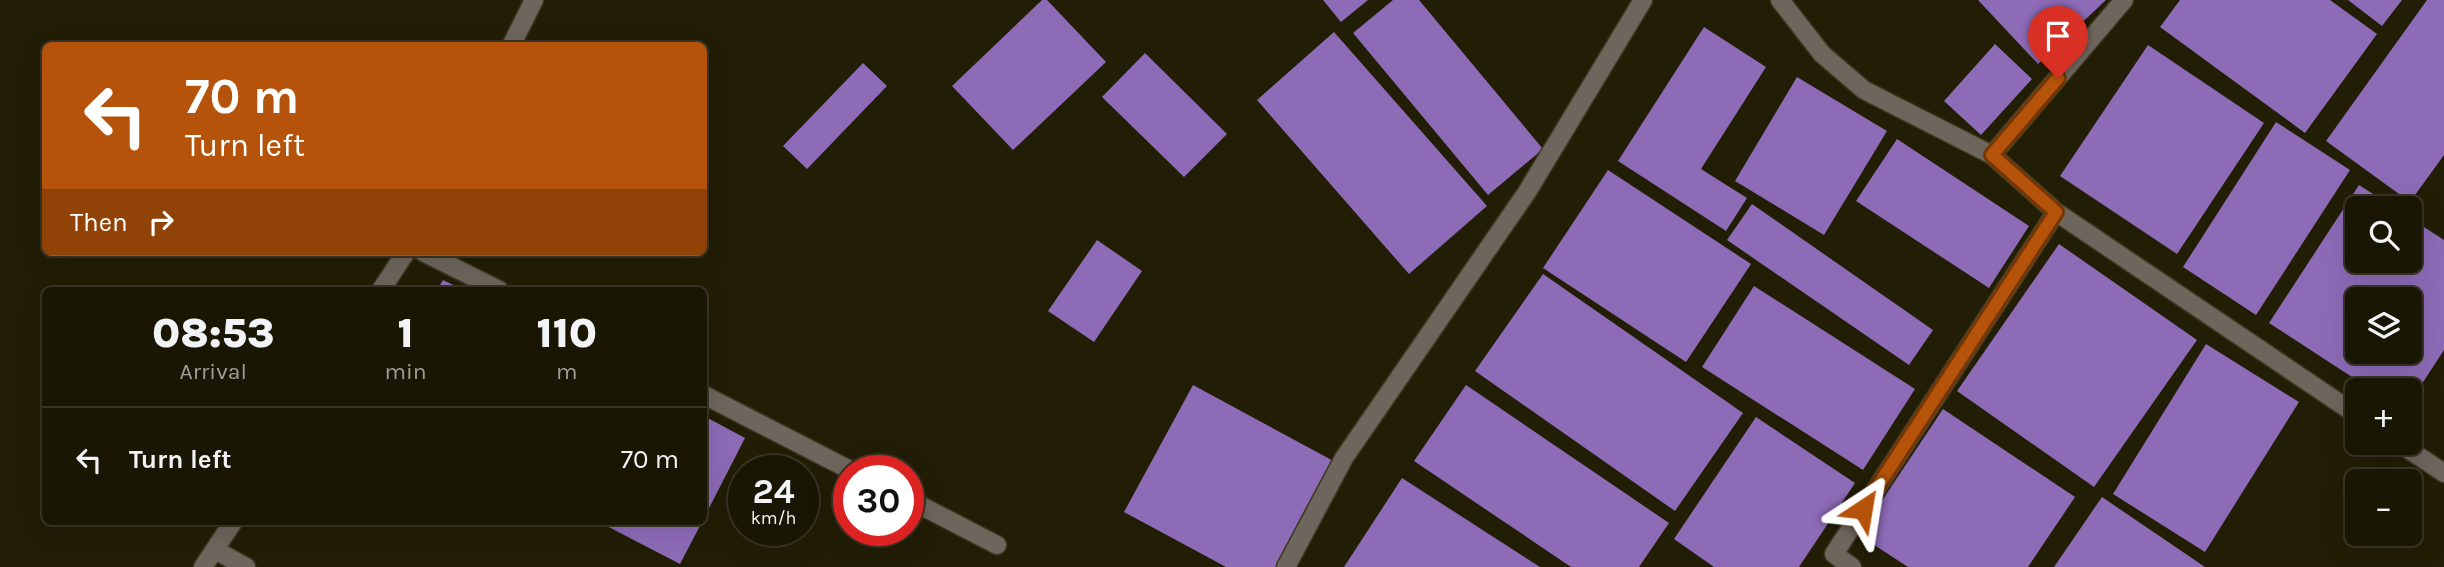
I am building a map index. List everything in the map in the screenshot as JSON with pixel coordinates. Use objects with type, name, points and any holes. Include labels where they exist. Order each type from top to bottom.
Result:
[{"type":"street","points":[[513,42],[534,0]]},
{"type":"street","points":[[1286,567],[1344,458],[1527,192],[1643,0]]},
{"type":"street","points":[[1780,0],[1822,54],[1864,90],[1992,155],[2056,212],[2345,407]]},
{"type":"street","points":[[1992,155],[2124,0]]},
{"type":"street","points":[[1852,567],[1834,554],[2056,212]]},
{"type":"street","points":[[383,287],[403,256]]},
{"type":"street","points":[[431,256],[493,287]]},
{"type":"street","points":[[707,397],[833,461]]},
{"type":"street","points":[[2417,455],[2444,473]]},
{"type":"street","points":[[924,507],[997,545]]},
{"type":"street","points":[[203,567],[231,525]]},
{"type":"street","points":[[215,550],[246,567]]},
{"type":"building","points":[[1042,0],[1047,0],[1106,62],[1013,150],[952,86]]},
{"type":"building","points":[[1323,0],[1368,0],[1341,22]]},
{"type":"building","points":[[1393,0],[1419,0],[1543,149],[1488,195],[1353,33]]},
{"type":"building","points":[[1978,0],[2106,0],[2038,64]]},
{"type":"building","points":[[2180,0],[2330,0],[2377,34],[2305,133],[2160,27]]},
{"type":"building","points":[[2348,0],[2402,0],[2382,26]]},
{"type":"building","points":[[2427,0],[2444,0],[2444,155],[2414,196],[2402,196],[2326,141]]},
{"type":"building","points":[[1704,27],[1766,67],[1701,169],[1747,198],[1726,231],[1618,161]]},
{"type":"building","points":[[1334,32],[1487,206],[1409,274],[1257,100]]},
{"type":"building","points":[[1995,44],[2032,79],[1981,135],[1944,101]]},
{"type":"building","points":[[2148,45],[2264,123],[2177,254],[2060,176]]},
{"type":"building","points":[[1145,53],[1227,134],[1184,177],[1102,97]]},
{"type":"building","points":[[863,63],[887,86],[807,169],[783,146]]},
{"type":"building","points":[[1797,77],[1887,131],[1824,235],[1735,181]]},
{"type":"building","points":[[2276,122],[2350,170],[2256,315],[2183,267]]},
{"type":"building","points":[[1897,139],[2029,226],[1989,288],[1856,201]]},
{"type":"building","points":[[1608,170],[1751,264],[1686,362],[1543,268]]},
{"type":"building","points":[[2359,185],[2376,196],[2352,196]]},
{"type":"building","points":[[1752,204],[1933,330],[1909,365],[1727,240]]},
{"type":"building","points":[[2345,206],[2345,273],[2422,273],[2422,226],[2444,240],[2444,350],[2422,384],[2422,378],[2354,378],[2269,323]]},
{"type":"building","points":[[1097,240],[1142,271],[1094,342],[1048,311]]},
{"type":"building","points":[[2059,244],[2197,340],[2094,487],[1957,391]]},
{"type":"building","points":[[1543,274],[1743,413],[1675,511],[1475,371]]},
{"type":"building","points":[[443,280],[458,287],[439,287]]},
{"type":"building","points":[[1754,286],[1915,389],[1863,470],[1702,367]]},
{"type":"building","points":[[2206,344],[2299,402],[2205,552],[2113,494]]},
{"type":"building","points":[[1193,385],[1339,464],[1283,567],[1226,567],[1124,512]]},
{"type":"building","points":[[1466,385],[1669,523],[1639,567],[1571,567],[1414,461]]},
{"type":"building","points":[[1943,409],[2075,497],[2028,567],[1908,567],[1859,535]]},
{"type":"building","points":[[1756,417],[1855,483],[1799,567],[1714,567],[1674,539]]},
{"type":"building","points":[[707,418],[745,438],[736,455],[728,455],[728,471],[707,512]]},
{"type":"building","points":[[1402,478],[1540,567],[1344,567]]},
{"type":"building","points":[[2102,497],[2205,567],[2054,567]]},
{"type":"building","points":[[605,525],[700,525],[680,564]]},
{"type":"route","points":[[1863,509],[2056,212],[1992,155],[2058,78]]}]
